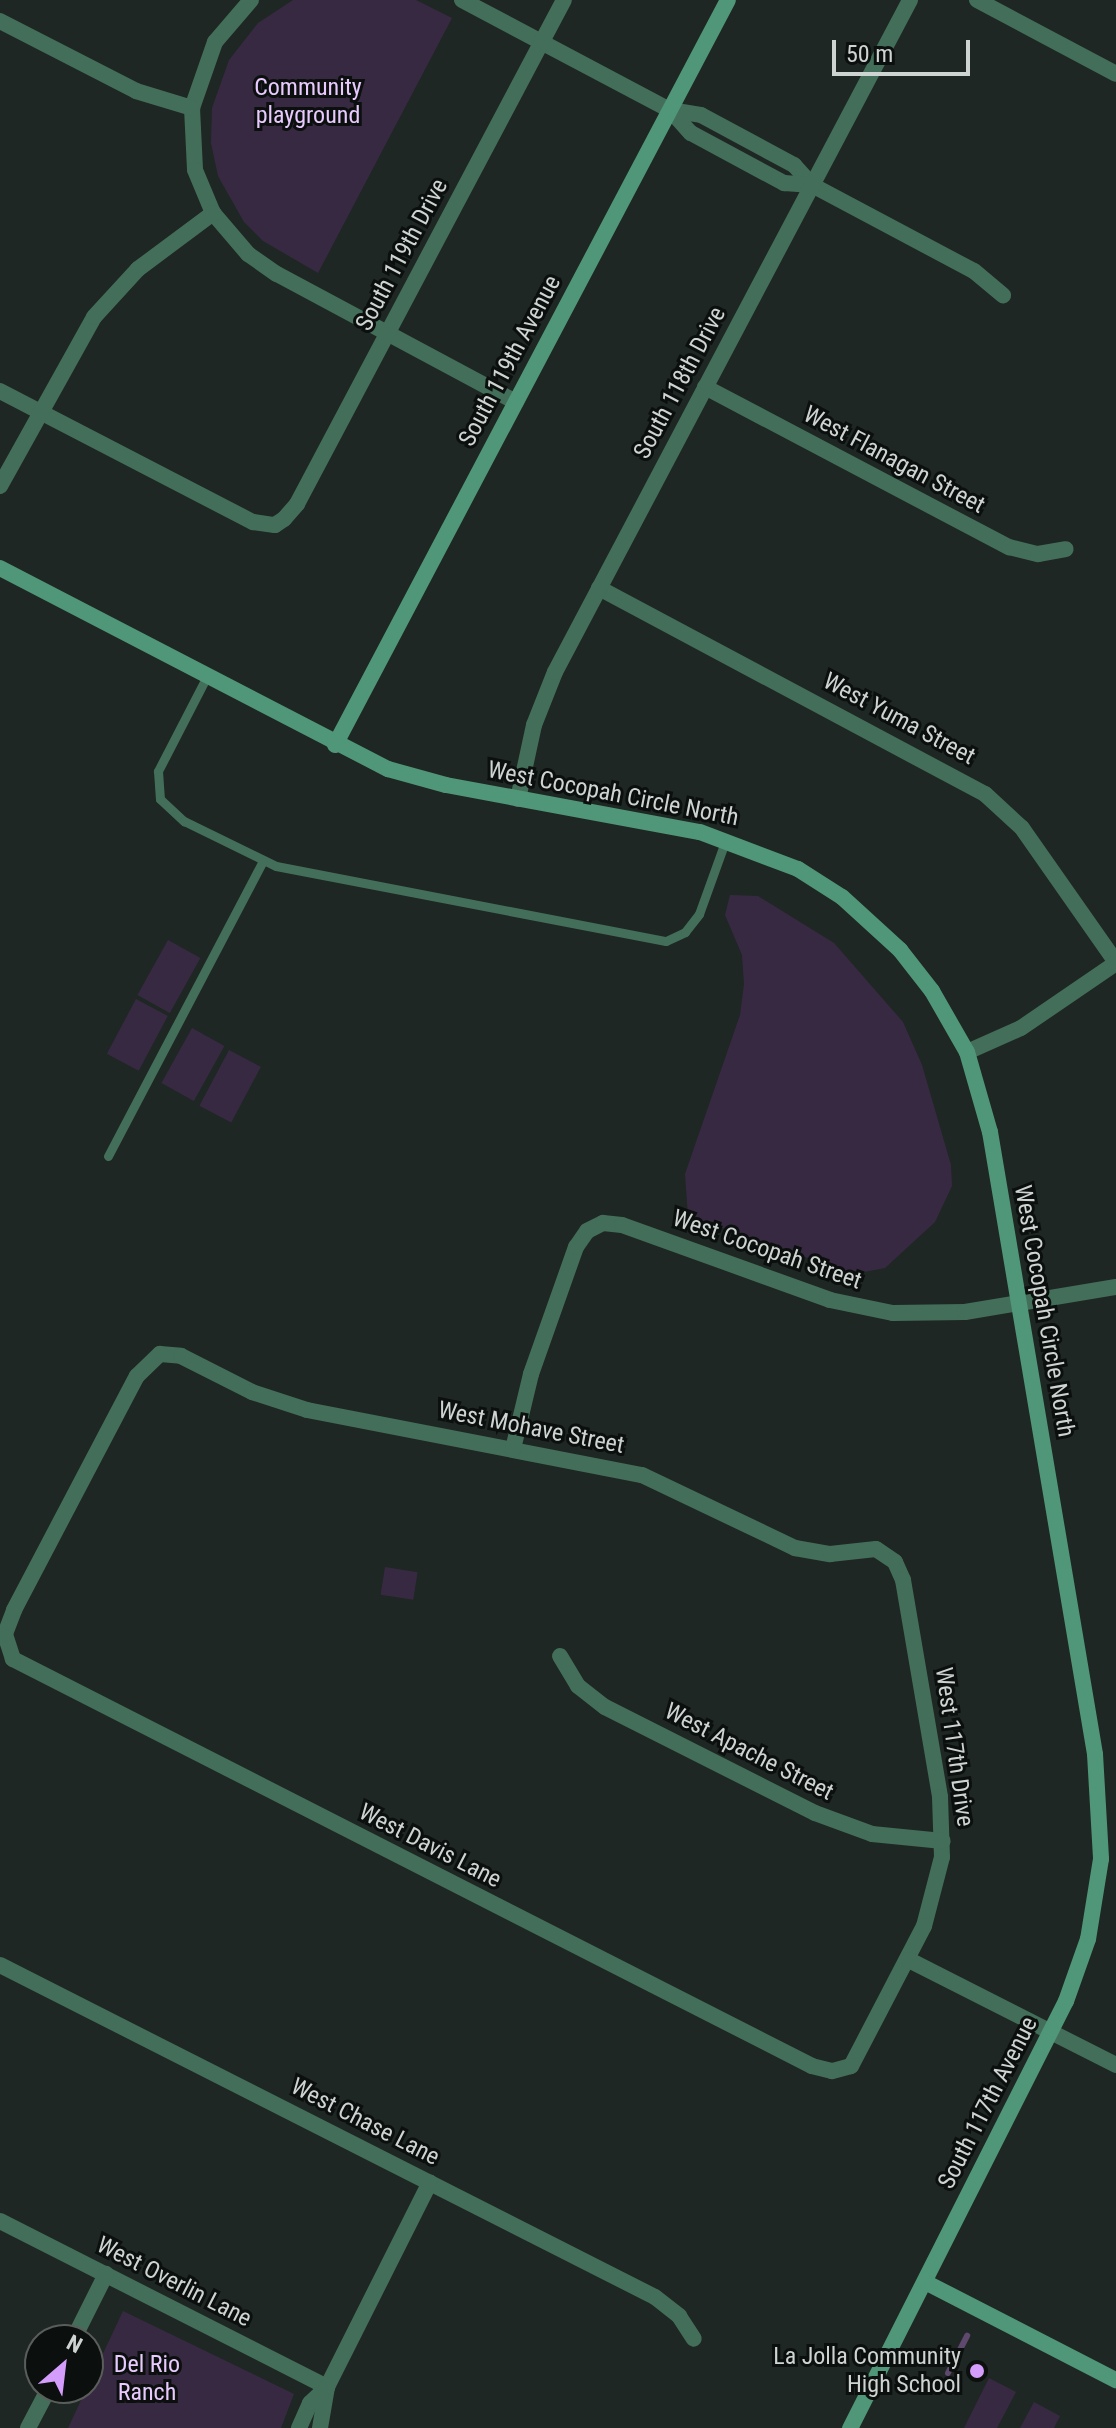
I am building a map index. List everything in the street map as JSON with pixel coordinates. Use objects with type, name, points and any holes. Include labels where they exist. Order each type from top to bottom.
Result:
[{"type":"street","points":[[251,0],[215,42],[192,108],[195,170],[213,213],[263,265],[516,402]]},
{"type":"street","points":[[462,0],[670,110],[691,133],[771,176],[793,186],[812,185],[964,265],[1003,295]]},
{"type":"street","name":"South 119th Drive","points":[[40,410],[243,518],[275,525],[297,504],[564,0]]},
{"type":"street","name":"South 119th Avenue","points":[[335,745],[728,0]]},
{"type":"street","name":"South 118th Drive","points":[[518,799],[540,706],[599,588],[910,0]]},
{"type":"street","points":[[977,0],[1116,74]]},
{"type":"street","points":[[0,21],[136,91],[192,108]]},
{"type":"street","points":[[0,486],[71,351],[107,300],[157,252],[213,213]]},
{"type":"street","name":"West Flanagan Street","points":[[705,387],[1009,547],[1038,554],[1066,549]]},
{"type":"street","points":[[0,391],[40,410]]},
{"type":"street","name":"West Cocopah Circle North","points":[[0,568],[335,745],[427,781],[726,839],[798,869],[864,914],[917,970],[967,1052],[988,1124],[1098,1779]]},
{"type":"street","name":"West Yuma Street","points":[[599,588],[985,794],[1022,828],[1116,963]]},
{"type":"street","points":[[967,1052],[1028,1024],[1116,963]]},
{"type":"street","name":"West Cocopah Street","points":[[513,1449],[531,1374],[576,1247],[595,1225],[622,1225],[872,1311],[940,1314],[1116,1287]]},
{"type":"street","name":"West Mohave Street","points":[[5,1647],[14,1610],[137,1376],[160,1354],[181,1356],[252,1392],[307,1410],[642,1475],[806,1552],[830,1554],[865,1548],[886,1553]]},
{"type":"street","name":"West 117th Drive","points":[[842,2071],[863,2050],[909,1960],[930,1909],[943,1841],[903,1580],[886,1553]]},
{"type":"street","name":"West Davis Lane","points":[[5,1647],[24,1667],[62,1688],[812,2066],[842,2071]]},
{"type":"street","name":"West Apache Street","points":[[560,1656],[578,1686],[605,1707],[815,1813],[872,1834],[943,1841]]},
{"type":"street","name":"South 117th Avenue","points":[[850,2428],[1051,2033],[1074,1980],[1094,1913],[1102,1845],[1098,1779]]},
{"type":"street","points":[[909,1960],[1116,2065]]},
{"type":"street","name":"West Chase Lane","points":[[0,1965],[655,2297],[679,2316],[694,2339]]},
{"type":"street","points":[[320,2428],[327,2387],[430,2182]]},
{"type":"street","name":"West Overlin Lane","points":[[0,2221],[327,2387]]},
{"type":"street","points":[[81,2324],[106,2274]]},
{"type":"street","points":[[925,2282],[1116,2380]]},
{"type":"street","points":[[299,2428],[310,2403],[327,2387]]},
{"type":"street","points":[[28,2428],[41,2404]]},
{"type":"lane","points":[[206,678],[166,753],[156,782],[166,808],[263,861],[666,941],[685,932],[699,914],[726,839]]},
{"type":"lane","points":[[108,1156],[263,861]]},
{"type":"green space","name":"Community playground","points":[[293,0],[416,0],[452,18],[318,273],[263,241],[244,222],[218,176],[211,143],[212,108],[229,60],[258,23]]},
{"type":"green space","points":[[730,895],[758,896],[834,943],[903,1022],[922,1065],[951,1165],[952,1186],[935,1222],[885,1268],[854,1274],[688,1216],[685,1174],[740,1015],[744,984],[742,955],[725,915]]},
{"type":"green space","points":[[168,940],[200,958],[170,1013],[137,995]]},
{"type":"green space","points":[[136,999],[168,1016],[139,1071],[107,1054]]},
{"type":"green space","points":[[192,1028],[224,1046],[194,1101],[161,1083]]},
{"type":"green space","points":[[229,1050],[261,1067],[231,1123],[199,1106]]},
{"type":"green space","points":[[385,1567],[418,1572],[413,1600],[381,1595]]},
{"type":"green space","name":"Del Rio Ranch","points":[[123,2311],[294,2394],[281,2428],[68,2428],[79,2404],[104,2404],[104,2351]]},
{"type":"green space","points":[[989,2378],[1016,2392],[997,2428],[964,2428]]},
{"type":"green space","points":[[1034,2402],[1060,2416],[1054,2428],[1020,2428]]},
{"type":"waterway","points":[[948,2373],[967,2336]]},
{"type":"place","name":"La Jolla Community High School","points":[[977,2371]]}]
